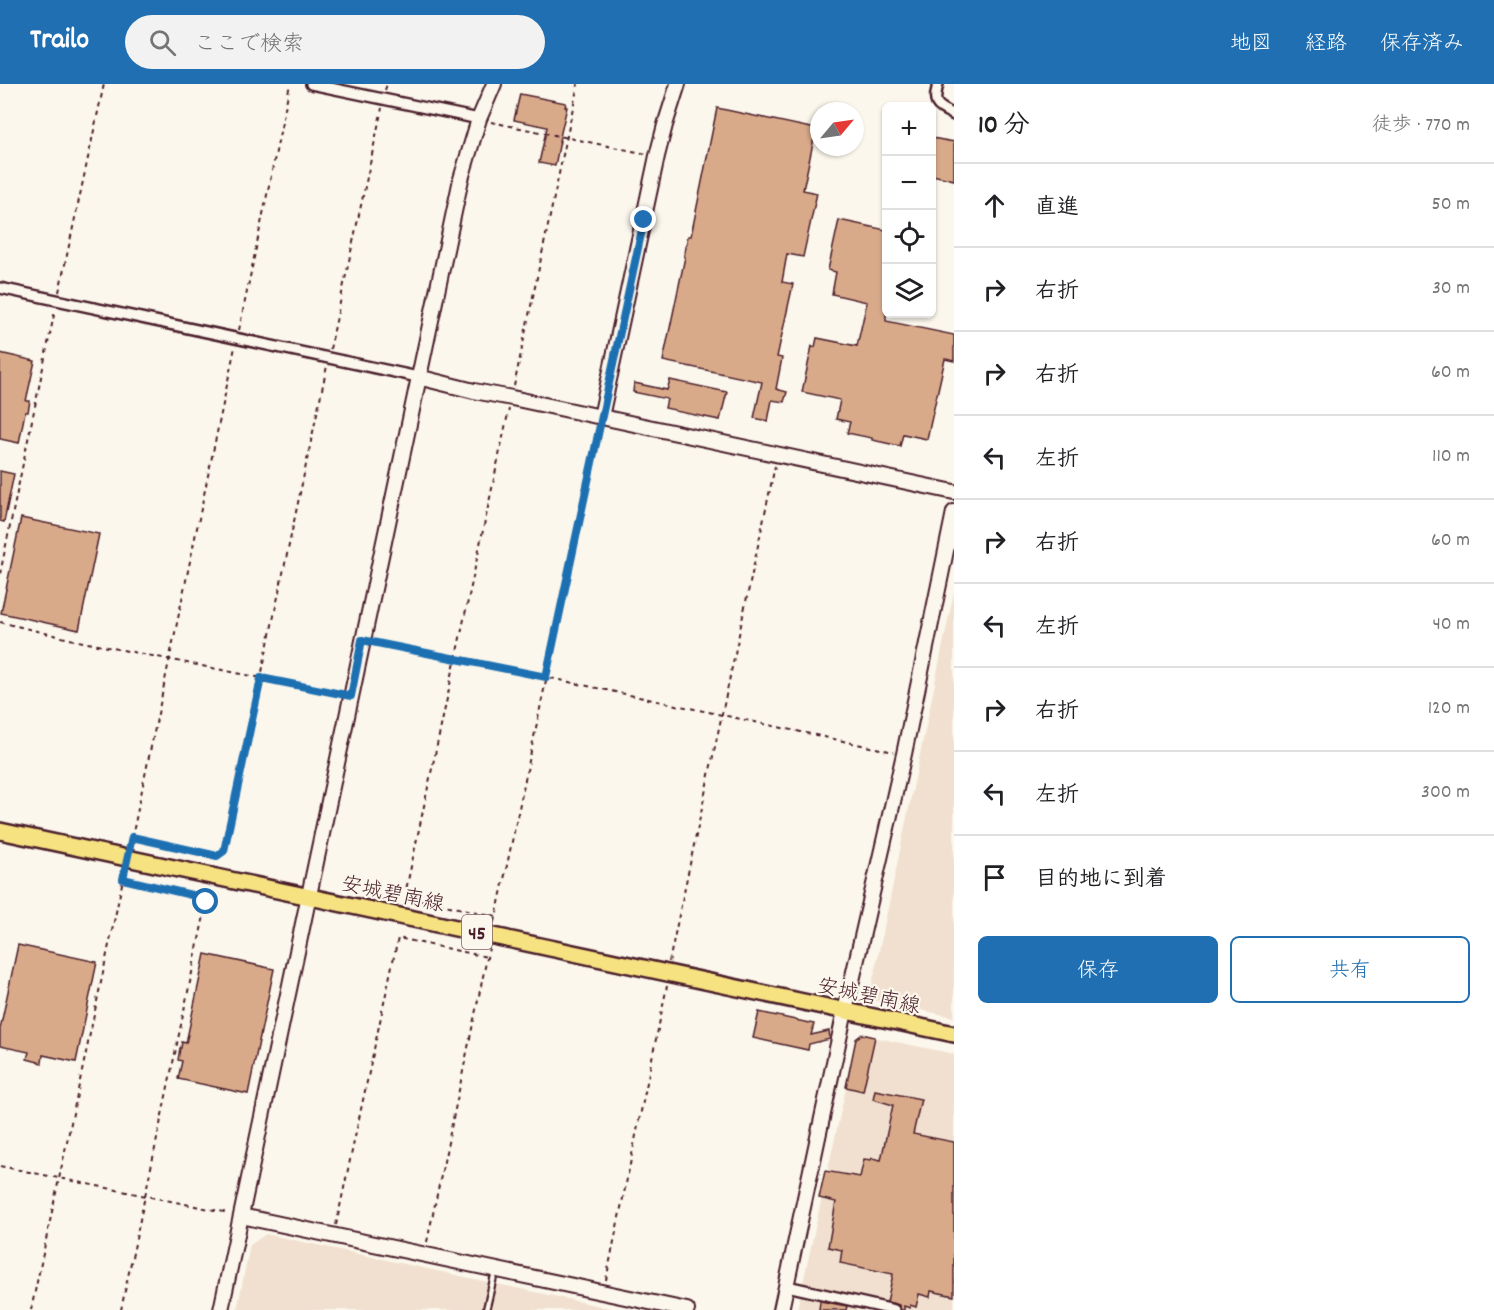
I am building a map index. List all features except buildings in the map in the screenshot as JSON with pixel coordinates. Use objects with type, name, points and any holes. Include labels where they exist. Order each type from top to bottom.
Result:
[{"type":"main road","name":"安城碧南線","points":[[0,831],[954,1034]]},
{"type":"street","points":[[312,84],[479,119]]},
{"type":"street","points":[[221,1310],[461,178],[479,119],[495,84]]},
{"type":"street","points":[[602,417],[664,125],[678,84]]},
{"type":"street","points":[[938,84],[936,104],[954,114]]},
{"type":"street","points":[[0,288],[954,492]]},
{"type":"street","points":[[782,1310],[845,1011],[904,754],[954,512]]},
{"type":"street","points":[[241,1216],[687,1310]]},
{"type":"street","points":[[787,1286],[894,1310]]},
{"type":"lane","points":[[486,1310],[496,1269]]},
{"type":"path","points":[[0,574],[104,84]]},
{"type":"path","points":[[31,1310],[219,429],[290,84]]},
{"type":"path","points":[[132,837],[217,856],[224,851],[387,84]]},
{"type":"path","points":[[496,916],[412,898],[406,890],[578,84]]},
{"type":"path","points":[[479,119],[657,156]]},
{"type":"path","points":[[424,1254],[602,417]]},
{"type":"path","points":[[603,1292],[667,992],[669,957],[778,455]]},
{"type":"path","points":[[0,622],[78,641],[351,696]]},
{"type":"path","points":[[362,640],[457,658],[904,754]]},
{"type":"path","points":[[121,1310],[206,902],[200,897],[123,879]]},
{"type":"path","points":[[334,1235],[398,938],[487,957]]},
{"type":"path","points":[[0,1166],[241,1216]]},
{"type":"shaded area","points":[[954,592],[954,1017],[869,999]]},
{"type":"shaded area","points":[[863,1035],[954,1054],[954,1310],[797,1310],[857,1038]]},
{"type":"shaded area","points":[[266,1234],[618,1310],[237,1310],[250,1245]]},
{"type":"route","points":[[206,902],[200,897],[123,879],[132,837],[217,856],[224,851],[261,678],[351,696],[362,640],[546,677],[644,220]]}]
